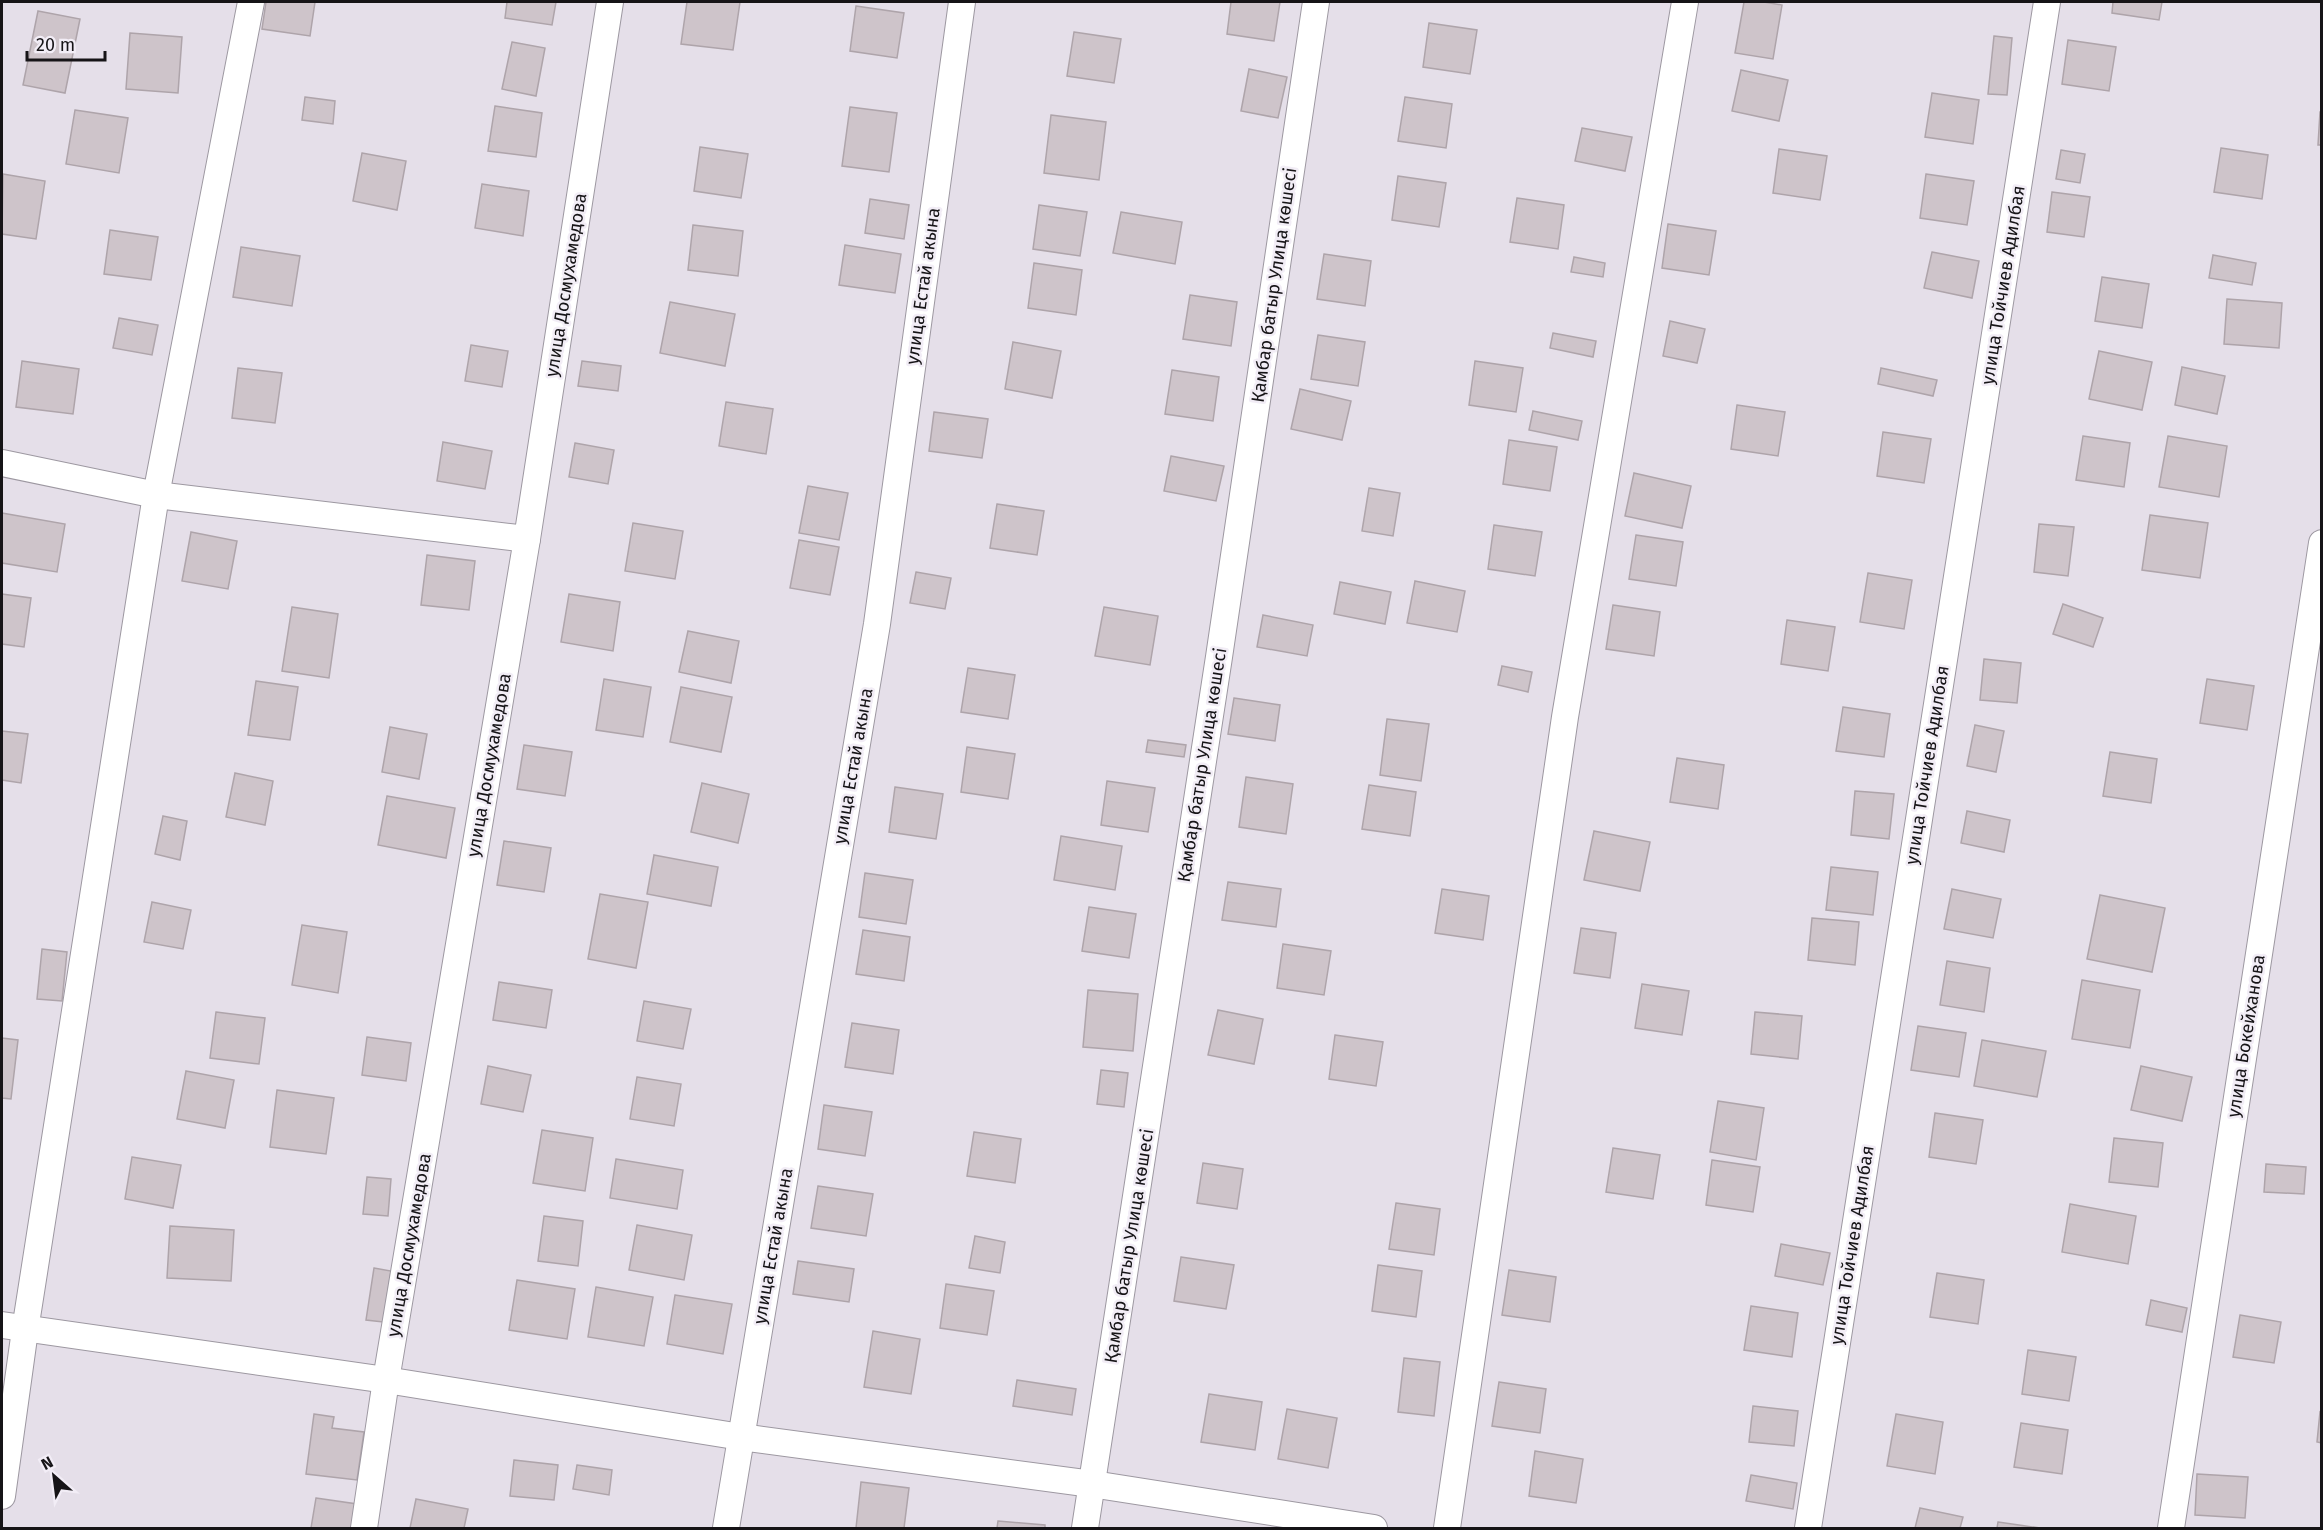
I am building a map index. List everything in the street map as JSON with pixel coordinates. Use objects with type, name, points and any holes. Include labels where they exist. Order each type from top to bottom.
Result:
[{"type":"street","points":[[2,1496],[13,1328],[156,495],[251,2]]},
{"type":"street","name":"улица Досмухамедова","points":[[364,1528],[386,1380],[527,539],[610,2]]},
{"type":"street","name":"улица Естай акына","points":[[726,1528],[877,624],[962,2]]},
{"type":"street","name":"Қамбар батыр Улица көшесі","points":[[1085,1528],[1219,657],[1316,2]]},
{"type":"street","points":[[1447,1528],[1565,717],[1685,2]]},
{"type":"street","name":"улица Тойчиев Адилбая","points":[[1808,1528],[2047,2]]},
{"type":"street","points":[[2,463],[156,495],[527,539]]},
{"type":"street","name":"улица Бокейханова","points":[[2171,1528],[2322,543]]},
{"type":"street","points":[[13,1328],[386,1380],[741,1437],[1092,1484],[1374,1528]]},
{"type":"building","points":[[266,2],[315,2],[310,36],[262,29]]},
{"type":"building","points":[[507,2],[556,2],[552,25],[505,18]]},
{"type":"building","points":[[687,2],[740,2],[733,50],[681,44]]},
{"type":"building","points":[[1231,2],[1280,2],[1274,41],[1227,34]]},
{"type":"building","points":[[1744,2],[1782,5],[1773,59],[1735,53]]},
{"type":"building","points":[[2113,2],[2162,2],[2159,20],[2112,13]]},
{"type":"building","points":[[856,6],[904,13],[897,58],[850,51]]},
{"type":"building","points":[[38,11],[80,19],[65,93],[23,85]]},
{"type":"building","points":[[1429,23],[1477,30],[1470,74],[1423,67]]},
{"type":"building","points":[[1074,32],[1121,39],[1114,83],[1067,76]]},
{"type":"building","points":[[130,33],[182,37],[178,93],[126,89]]},
{"type":"building","points":[[1994,36],[2012,38],[2007,95],[1988,94]]},
{"type":"building","points":[[2068,40],[2116,47],[2109,91],[2062,84]]},
{"type":"building","points":[[512,42],[545,48],[536,96],[502,89]]},
{"type":"building","points":[[1249,69],[1287,77],[1278,118],[1241,111]]},
{"type":"building","points":[[1741,70],[1788,80],[1779,121],[1732,111]]},
{"type":"building","points":[[1932,93],[1979,100],[1973,144],[1925,137]]},
{"type":"building","points":[[305,97],[335,101],[333,124],[302,120]]},
{"type":"building","points":[[1405,97],[1452,104],[1446,148],[1398,141]]},
{"type":"building","points":[[495,106],[542,113],[536,157],[488,151]]},
{"type":"building","points":[[850,107],[897,113],[889,172],[842,166]]},
{"type":"building","points":[[75,110],[128,118],[119,173],[66,164]]},
{"type":"building","points":[[2320,112],[2322,112],[2322,145],[2318,145]]},
{"type":"building","points":[[1051,115],[1106,122],[1099,180],[1044,173]]},
{"type":"building","points":[[1582,128],[1632,137],[1625,171],[1575,161]]},
{"type":"building","points":[[700,147],[748,154],[741,198],[694,191]]},
{"type":"building","points":[[2221,148],[2268,155],[2262,199],[2214,192]]},
{"type":"building","points":[[1779,149],[1827,156],[1820,200],[1773,193]]},
{"type":"building","points":[[2061,150],[2085,154],[2080,183],[2056,179]]},
{"type":"building","points":[[362,153],[406,161],[397,210],[353,201]]},
{"type":"building","points":[[3,174],[45,181],[36,239],[2,234]]},
{"type":"building","points":[[1926,174],[1974,181],[1967,225],[1920,218]]},
{"type":"building","points":[[1398,176],[1446,183],[1439,227],[1392,220]]},
{"type":"building","points":[[482,184],[529,191],[523,236],[475,228]]},
{"type":"building","points":[[2052,192],[2090,197],[2084,237],[2047,232]]},
{"type":"building","points":[[1517,198],[1564,205],[1558,249],[1510,242]]},
{"type":"building","points":[[870,199],[909,205],[904,239],[865,233]]},
{"type":"building","points":[[1039,205],[1087,212],[1080,256],[1033,249]]},
{"type":"building","points":[[1121,212],[1182,222],[1175,264],[1113,253]]},
{"type":"building","points":[[1668,224],[1716,231],[1709,275],[1662,268]]},
{"type":"building","points":[[693,225],[743,231],[738,276],[688,270]]},
{"type":"building","points":[[110,230],[158,237],[151,280],[104,274]]},
{"type":"building","points":[[845,245],[901,254],[895,293],[839,285]]},
{"type":"building","points":[[241,247],[300,256],[292,306],[233,297]]},
{"type":"building","points":[[1932,252],[1979,261],[1972,298],[1924,288]]},
{"type":"building","points":[[1324,254],[1371,261],[1365,306],[1317,299]]},
{"type":"building","points":[[2213,255],[2256,263],[2252,285],[2209,278]]},
{"type":"building","points":[[1574,257],[1605,263],[1603,277],[1571,272]]},
{"type":"building","points":[[1034,263],[1082,270],[1076,315],[1028,308]]},
{"type":"building","points":[[2102,277],[2149,284],[2142,328],[2095,321]]},
{"type":"building","points":[[1190,295],[1237,302],[1231,346],[1183,339]]},
{"type":"building","points":[[2227,299],[2282,303],[2279,348],[2224,344]]},
{"type":"building","points":[[670,302],[735,314],[725,366],[660,353]]},
{"type":"building","points":[[119,318],[158,325],[152,355],[113,348]]},
{"type":"building","points":[[1670,321],[1705,329],[1697,363],[1663,356]]},
{"type":"building","points":[[1553,333],[1596,341],[1593,357],[1550,348]]},
{"type":"building","points":[[1318,335],[1365,342],[1358,386],[1311,379]]},
{"type":"building","points":[[1013,342],[1061,351],[1052,398],[1005,389]]},
{"type":"building","points":[[471,345],[508,351],[502,387],[465,381]]},
{"type":"building","points":[[2099,351],[2152,362],[2142,410],[2089,399]]},
{"type":"building","points":[[22,361],[79,369],[73,414],[16,407]]},
{"type":"building","points":[[582,361],[621,366],[618,391],[578,386]]},
{"type":"building","points":[[1475,361],[1523,368],[1516,412],[1469,405]]},
{"type":"building","points":[[2182,367],[2225,376],[2217,414],[2175,405]]},
{"type":"building","points":[[238,368],[282,373],[275,423],[232,418]]},
{"type":"building","points":[[1881,368],[1937,380],[1933,396],[1878,384]]},
{"type":"building","points":[[1172,370],[1219,377],[1213,421],[1165,414]]},
{"type":"building","points":[[1300,389],[1351,401],[1342,440],[1291,429]]},
{"type":"building","points":[[726,402],[773,409],[766,454],[719,446]]},
{"type":"building","points":[[1737,405],[1785,412],[1778,456],[1731,449]]},
{"type":"building","points":[[1533,411],[1582,421],[1578,440],[1529,430]]},
{"type":"building","points":[[934,412],[988,419],[982,458],[929,451]]},
{"type":"building","points":[[1883,432],[1931,439],[1924,483],[1877,476]]},
{"type":"building","points":[[2083,436],[2130,443],[2124,487],[2076,480]]},
{"type":"building","points":[[2168,436],[2227,446],[2219,497],[2159,487]]},
{"type":"building","points":[[1509,440],[1557,447],[1550,491],[1503,484]]},
{"type":"building","points":[[443,442],[492,451],[485,489],[437,481]]},
{"type":"building","points":[[575,443],[614,450],[608,484],[569,477]]},
{"type":"building","points":[[1171,456],[1224,466],[1216,501],[1164,491]]},
{"type":"building","points":[[1634,473],[1691,486],[1682,528],[1625,516]]},
{"type":"building","points":[[808,486],[848,493],[839,540],[799,533]]},
{"type":"building","points":[[1369,488],[1400,493],[1393,536],[1362,531]]},
{"type":"building","points":[[997,504],[1044,511],[1037,555],[990,548]]},
{"type":"building","points":[[2,513],[65,524],[57,572],[2,563]]},
{"type":"building","points":[[2150,515],[2208,523],[2200,578],[2142,570]]},
{"type":"building","points":[[633,523],[683,531],[675,579],[625,571]]},
{"type":"building","points":[[2039,524],[2074,527],[2068,576],[2034,572]]},
{"type":"building","points":[[1494,525],[1542,532],[1535,576],[1488,569]]},
{"type":"building","points":[[191,532],[237,541],[228,589],[182,581]]},
{"type":"building","points":[[1636,535],[1683,542],[1676,586],[1629,579]]},
{"type":"building","points":[[799,540],[839,547],[830,595],[790,588]]},
{"type":"building","points":[[427,555],[475,561],[469,610],[421,605]]},
{"type":"building","points":[[916,572],[951,578],[945,609],[910,603]]},
{"type":"building","points":[[1868,573],[1912,580],[1904,629],[1860,622]]},
{"type":"building","points":[[1415,581],[1465,591],[1457,632],[1407,623]]},
{"type":"building","points":[[1340,582],[1391,592],[1385,624],[1334,614]]},
{"type":"building","points":[[2,594],[31,598],[24,647],[2,644]]},
{"type":"building","points":[[569,594],[620,602],[613,651],[561,642]]},
{"type":"building","points":[[2063,604],[2103,618],[2093,647],[2053,634]]},
{"type":"building","points":[[1613,605],[1660,612],[1654,656],[1606,649]]},
{"type":"building","points":[[292,607],[338,614],[329,678],[282,671]]},
{"type":"building","points":[[1104,607],[1158,616],[1150,665],[1095,656]]},
{"type":"building","points":[[1263,615],[1313,625],[1307,656],[1257,647]]},
{"type":"building","points":[[1787,620],[1835,627],[1828,671],[1781,664]]},
{"type":"building","points":[[688,631],[739,641],[731,683],[679,672]]},
{"type":"building","points":[[1984,659],[2021,663],[2017,703],[1980,700]]},
{"type":"building","points":[[1502,666],[1532,672],[1528,692],[1498,685]]},
{"type":"building","points":[[968,668],[1015,675],[1008,719],[961,712]]},
{"type":"building","points":[[604,679],[651,687],[643,737],[596,730]]},
{"type":"building","points":[[2207,679],[2254,686],[2247,730],[2200,723]]},
{"type":"building","points":[[256,681],[298,687],[290,740],[248,735]]},
{"type":"building","points":[[681,687],[732,697],[721,752],[670,742]]},
{"type":"building","points":[[1234,698],[1280,705],[1275,741],[1228,734]]},
{"type":"building","points":[[1843,707],[1890,714],[1884,757],[1836,751]]},
{"type":"building","points":[[1387,719],[1429,724],[1421,781],[1380,775]]},
{"type":"building","points":[[1975,725],[2004,731],[1996,772],[1967,766]]},
{"type":"building","points":[[390,727],[427,734],[419,779],[382,772]]},
{"type":"building","points":[[2,731],[28,734],[21,783],[2,780]]},
{"type":"building","points":[[1148,740],[1186,745],[1184,757],[1146,752]]},
{"type":"building","points":[[524,745],[572,752],[565,796],[517,789]]},
{"type":"building","points":[[967,747],[1015,754],[1008,799],[961,792]]},
{"type":"building","points":[[2110,752],[2157,759],[2151,803],[2103,796]]},
{"type":"building","points":[[1677,758],[1724,765],[1718,809],[1670,802]]},
{"type":"building","points":[[235,773],[273,781],[265,825],[226,817]]},
{"type":"building","points":[[1246,777],[1293,784],[1286,834],[1239,827]]},
{"type":"building","points":[[1107,781],[1155,788],[1148,832],[1101,825]]},
{"type":"building","points":[[702,783],[749,794],[738,843],[691,832]]},
{"type":"building","points":[[1369,785],[1416,792],[1410,836],[1362,829]]},
{"type":"building","points":[[895,787],[943,794],[936,839],[889,832]]},
{"type":"building","points":[[1855,791],[1894,794],[1889,839],[1851,835]]},
{"type":"building","points":[[387,796],[455,808],[446,858],[378,845]]},
{"type":"building","points":[[1967,811],[2010,820],[2004,852],[1961,843]]},
{"type":"building","points":[[163,816],[187,821],[180,860],[155,854]]},
{"type":"building","points":[[1594,831],[1650,842],[1640,891],[1584,880]]},
{"type":"building","points":[[1061,836],[1122,846],[1115,890],[1054,880]]},
{"type":"building","points":[[504,841],[551,848],[544,892],[497,885]]},
{"type":"building","points":[[654,855],[718,867],[711,906],[647,894]]},
{"type":"building","points":[[1831,867],[1878,872],[1873,915],[1826,910]]},
{"type":"building","points":[[865,873],[913,880],[906,924],[859,917]]},
{"type":"building","points":[[1228,882],[1281,889],[1276,927],[1222,920]]},
{"type":"building","points":[[1442,889],[1489,896],[1483,940],[1435,933]]},
{"type":"building","points":[[1952,889],[2001,899],[1993,938],[1944,929]]},
{"type":"building","points":[[600,894],[648,902],[636,968],[588,959]]},
{"type":"building","points":[[2100,895],[2165,908],[2152,972],[2087,959]]},
{"type":"building","points":[[152,902],[191,910],[183,949],[144,942]]},
{"type":"building","points":[[1089,907],[1136,914],[1129,958],[1082,951]]},
{"type":"building","points":[[1812,918],[1859,922],[1855,965],[1808,960]]},
{"type":"building","points":[[302,925],[347,932],[338,993],[292,985]]},
{"type":"building","points":[[1581,928],[1616,933],[1610,978],[1574,973]]},
{"type":"building","points":[[863,930],[910,937],[904,981],[856,974]]},
{"type":"building","points":[[1283,944],[1331,951],[1324,995],[1277,988]]},
{"type":"building","points":[[42,949],[67,952],[62,1001],[37,999]]},
{"type":"building","points":[[1947,961],[1990,968],[1984,1012],[1940,1005]]},
{"type":"building","points":[[2082,980],[2140,990],[2130,1048],[2072,1039]]},
{"type":"building","points":[[499,982],[552,990],[546,1028],[493,1020]]},
{"type":"building","points":[[1642,984],[1689,991],[1682,1035],[1635,1028]]},
{"type":"building","points":[[1088,990],[1138,994],[1133,1051],[1083,1047]]},
{"type":"building","points":[[644,1001],[691,1009],[683,1049],[637,1041]]},
{"type":"building","points":[[1218,1010],[1263,1019],[1254,1064],[1208,1055]]},
{"type":"building","points":[[216,1012],[265,1018],[259,1064],[210,1058]]},
{"type":"building","points":[[1755,1012],[1802,1016],[1798,1059],[1751,1054]]},
{"type":"building","points":[[852,1023],[899,1030],[893,1074],[845,1067]]},
{"type":"building","points":[[1918,1026],[1966,1033],[1959,1077],[1911,1070]]},
{"type":"building","points":[[1335,1035],[1383,1042],[1376,1086],[1329,1079]]},
{"type":"building","points":[[367,1037],[411,1043],[406,1081],[362,1075]]},
{"type":"building","points":[[2,1038],[18,1040],[11,1099],[2,1098]]},
{"type":"building","points":[[1982,1040],[2046,1051],[2037,1097],[1974,1086]]},
{"type":"building","points":[[488,1066],[531,1075],[523,1112],[481,1104]]},
{"type":"building","points":[[2141,1066],[2192,1077],[2182,1121],[2131,1110]]},
{"type":"building","points":[[1101,1070],[1128,1073],[1124,1107],[1097,1104]]},
{"type":"building","points":[[186,1071],[234,1080],[225,1128],[177,1119]]},
{"type":"building","points":[[637,1077],[681,1084],[674,1126],[630,1119]]},
{"type":"building","points":[[277,1090],[334,1098],[326,1154],[270,1147]]},
{"type":"building","points":[[1718,1101],[1764,1108],[1756,1160],[1710,1152]]},
{"type":"building","points":[[824,1105],[872,1112],[865,1156],[818,1149]]},
{"type":"building","points":[[1935,1113],[1983,1120],[1976,1164],[1929,1157]]},
{"type":"building","points":[[542,1130],[593,1138],[585,1191],[533,1183]]},
{"type":"building","points":[[974,1132],[1021,1139],[1015,1183],[967,1176]]},
{"type":"building","points":[[2114,1138],[2163,1143],[2158,1187],[2109,1182]]},
{"type":"building","points":[[1613,1148],[1660,1155],[1653,1199],[1606,1192]]},
{"type":"building","points":[[132,1157],[181,1165],[173,1208],[125,1199]]},
{"type":"building","points":[[616,1159],[683,1170],[677,1209],[610,1198]]},
{"type":"building","points":[[1712,1160],[1760,1167],[1753,1212],[1706,1205]]},
{"type":"building","points":[[1203,1163],[1243,1169],[1237,1209],[1197,1203]]},
{"type":"building","points":[[2266,1164],[2306,1167],[2304,1194],[2264,1192]]},
{"type":"building","points":[[367,1177],[391,1179],[388,1216],[363,1214]]},
{"type":"building","points":[[818,1186],[873,1194],[866,1236],[811,1228]]},
{"type":"building","points":[[1396,1203],[1440,1209],[1434,1255],[1389,1249]]},
{"type":"building","points":[[2070,1204],[2136,1216],[2128,1264],[2062,1252]]},
{"type":"building","points":[[544,1216],[583,1221],[578,1266],[538,1261]]},
{"type":"building","points":[[637,1225],[692,1235],[684,1280],[629,1270]]},
{"type":"building","points":[[170,1226],[234,1230],[231,1281],[167,1278]]},
{"type":"building","points":[[975,1236],[1005,1242],[1000,1273],[969,1268]]},
{"type":"building","points":[[1781,1244],[1830,1253],[1823,1285],[1775,1276]]},
{"type":"building","points":[[1181,1257],[1234,1265],[1226,1309],[1174,1301]]},
{"type":"building","points":[[798,1261],[854,1269],[849,1302],[793,1294]]},
{"type":"building","points":[[1378,1265],[1422,1271],[1416,1317],[1372,1311]]},
{"type":"building","points":[[374,1268],[391,1271],[383,1322],[366,1320]]},
{"type":"building","points":[[1509,1270],[1556,1277],[1550,1322],[1502,1315]]},
{"type":"building","points":[[1937,1273],[1984,1280],[1978,1324],[1930,1317]]},
{"type":"building","points":[[517,1280],[575,1289],[567,1339],[509,1330]]},
{"type":"building","points":[[946,1284],[994,1291],[987,1335],[940,1328]]},
{"type":"building","points":[[596,1287],[653,1297],[644,1346],[588,1337]]},
{"type":"building","points":[[675,1295],[732,1304],[723,1354],[667,1344]]},
{"type":"building","points":[[2151,1300],[2187,1308],[2182,1332],[2146,1325]]},
{"type":"building","points":[[1751,1306],[1798,1313],[1792,1357],[1744,1350]]},
{"type":"building","points":[[2240,1315],[2281,1322],[2274,1363],[2233,1357]]},
{"type":"building","points":[[873,1331],[920,1339],[911,1394],[864,1387]]},
{"type":"building","points":[[2028,1350],[2076,1357],[2069,1401],[2022,1394]]},
{"type":"building","points":[[1404,1358],[1440,1362],[1434,1416],[1398,1412]]},
{"type":"building","points":[[1017,1380],[1076,1389],[1072,1415],[1013,1406]]},
{"type":"building","points":[[1499,1382],[1546,1389],[1540,1433],[1492,1426]]},
{"type":"building","points":[[1209,1394],[1262,1402],[1255,1450],[1201,1442]]},
{"type":"building","points":[[1753,1406],[1798,1411],[1794,1446],[1749,1442]]},
{"type":"building","points":[[1287,1409],[1337,1418],[1328,1468],[1278,1459]]},
{"type":"building","points":[[2320,1412],[2322,1413],[2322,1443],[2317,1442]]},
{"type":"building","points":[[314,1414],[334,1417],[332,1428],[364,1432],[357,1480],[306,1474]]},
{"type":"building","points":[[1896,1414],[1943,1422],[1935,1474],[1887,1466]]},
{"type":"building","points":[[2021,1423],[2068,1430],[2062,1474],[2014,1467]]},
{"type":"building","points":[[1535,1451],[1583,1459],[1576,1503],[1529,1496]]},
{"type":"building","points":[[514,1460],[558,1465],[554,1500],[510,1496]]},
{"type":"building","points":[[577,1465],[612,1470],[609,1495],[573,1489]]},
{"type":"building","points":[[2197,1474],[2248,1477],[2245,1518],[2195,1515]]},
{"type":"building","points":[[1751,1475],[1797,1483],[1793,1509],[1746,1501]]},
{"type":"building","points":[[861,1482],[909,1488],[904,1528],[856,1528]]},
{"type":"building","points":[[316,1498],[357,1504],[353,1528],[311,1528]]},
{"type":"building","points":[[416,1499],[468,1509],[464,1528],[410,1528]]},
{"type":"building","points":[[1920,1508],[1963,1517],[1960,1528],[1915,1528]]},
{"type":"building","points":[[998,1521],[1045,1525],[1045,1528],[997,1528]]},
{"type":"building","points":[[1998,1522],[2040,1528],[1997,1528]]}]
